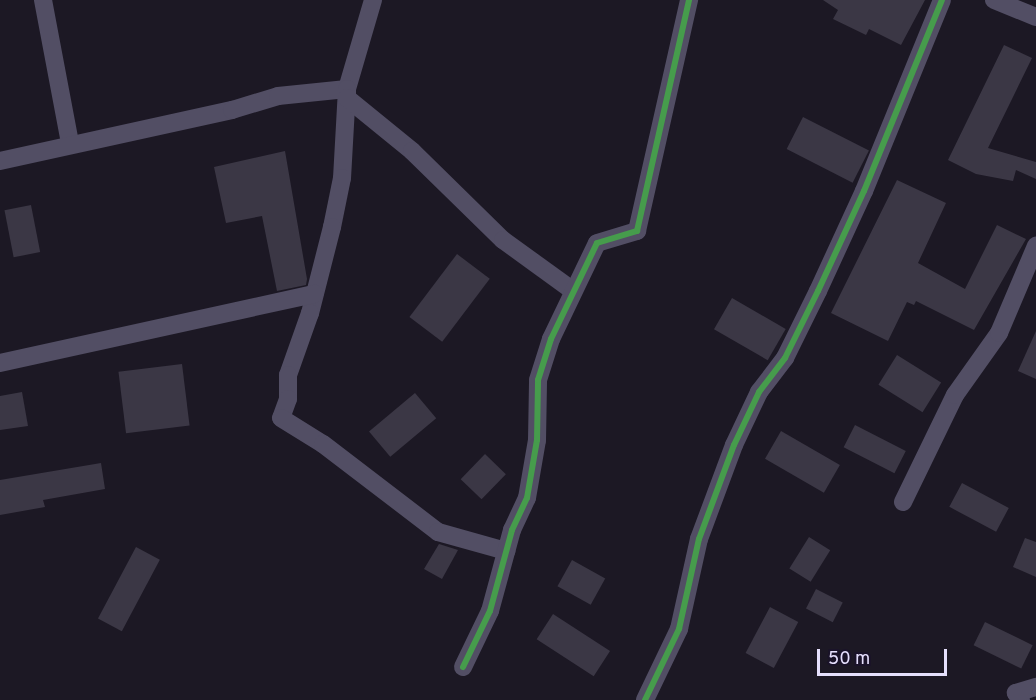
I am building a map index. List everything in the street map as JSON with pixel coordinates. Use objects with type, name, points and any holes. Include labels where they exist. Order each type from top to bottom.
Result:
[{"type":"street","points":[[44,0],[70,143]]},
{"type":"street","points":[[373,0],[347,89],[342,178],[315,294],[288,375],[288,399],[281,418],[323,444],[438,532],[506,551]]},
{"type":"street","points":[[463,667],[490,611],[506,551],[527,498],[537,440],[538,380],[572,290],[597,243],[637,231],[689,0]]},
{"type":"street","points":[[645,700],[679,630],[699,539],[734,445],[759,392],[785,358],[818,291],[864,191],[942,0]]},
{"type":"street","points":[[994,0],[1036,17]]},
{"type":"street","points":[[0,161],[70,143],[232,110],[278,96],[347,89]]},
{"type":"street","points":[[347,89],[347,98],[412,151],[502,240],[572,290]]},
{"type":"street","points":[[903,501],[955,395],[999,333],[1036,246]]},
{"type":"street","points":[[0,363],[315,294]]},
{"type":"street","points":[[1022,700],[1016,693],[1036,687]]},
{"type":"building","points":[[823,0],[925,0],[901,45],[869,29],[866,35],[833,19],[838,10]]},
{"type":"building","points":[[1004,45],[1032,58],[988,148],[1036,162],[1036,179],[1016,170],[1013,181],[976,174],[948,160]]},
{"type":"building","points":[[803,117],[869,151],[853,183],[787,149]]},
{"type":"building","points":[[285,151],[307,279],[306,285],[277,291],[262,216],[226,223],[214,167]]},
{"type":"building","points":[[897,180],[946,203],[918,263],[965,289],[997,225],[1026,239],[974,330],[916,301],[914,305],[907,302],[888,341],[831,313]]},
{"type":"building","points":[[31,205],[40,252],[14,257],[4,210]]},
{"type":"building","points":[[457,254],[490,279],[442,342],[409,317]]},
{"type":"building","points":[[732,298],[786,329],[768,360],[714,329]]},
{"type":"building","points":[[1036,331],[1036,379],[1018,371]]},
{"type":"building","points":[[897,355],[941,383],[923,412],[878,385]]},
{"type":"building","points":[[182,364],[190,426],[126,433],[118,372]]},
{"type":"building","points":[[22,392],[28,426],[0,430],[0,396]]},
{"type":"building","points":[[415,393],[436,418],[390,457],[369,432]]},
{"type":"building","points":[[855,425],[906,451],[894,473],[844,447]]},
{"type":"building","points":[[781,431],[840,465],[824,493],[765,459]]},
{"type":"building","points":[[485,454],[506,474],[482,499],[461,479]]},
{"type":"building","points":[[101,463],[105,489],[43,500],[45,507],[0,515],[0,480]]},
{"type":"building","points":[[962,483],[1009,508],[996,532],[949,507]]},
{"type":"building","points":[[809,537],[830,550],[811,582],[789,568]]},
{"type":"building","points":[[1025,538],[1036,542],[1036,577],[1013,567]]},
{"type":"building","points":[[439,544],[458,550],[442,579],[424,569]]},
{"type":"building","points":[[136,547],[160,560],[122,631],[98,619]]},
{"type":"building","points":[[572,560],[605,578],[591,605],[557,586]]},
{"type":"building","points":[[816,589],[843,603],[833,622],[806,609]]},
{"type":"building","points":[[770,607],[798,622],[774,668],[746,653]]},
{"type":"building","points":[[553,614],[610,651],[594,676],[537,639]]},
{"type":"building","points":[[985,622],[1033,645],[1021,669],[974,645]]},
{"type":"cycle path","points":[[463,667],[490,611],[512,530],[527,498],[537,440],[538,380],[551,339],[597,243],[637,231],[689,0]]},
{"type":"cycle path","points":[[645,700],[679,629],[699,539],[734,445],[759,392],[785,358],[818,291],[864,191],[942,0]]}]
